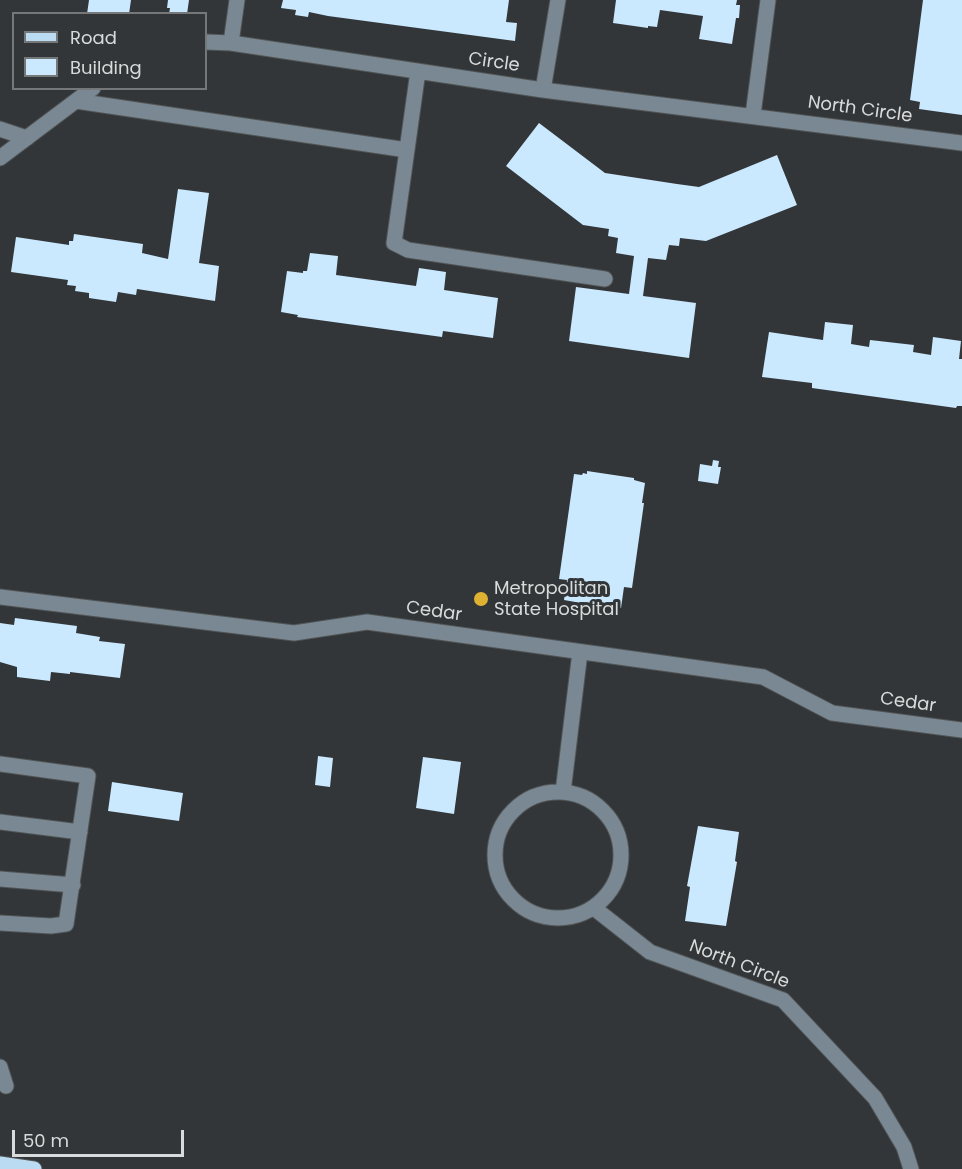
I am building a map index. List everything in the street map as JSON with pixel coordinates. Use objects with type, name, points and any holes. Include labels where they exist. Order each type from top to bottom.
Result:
[{"type":"main road","points":[[0,1164],[34,1169]]},
{"type":"street","points":[[231,43],[237,0]]},
{"type":"street","points":[[543,90],[558,0]]},
{"type":"street","points":[[753,115],[768,0]]},
{"type":"street","name":"Circle","points":[[207,42],[231,43],[543,90],[753,115]]},
{"type":"street","points":[[418,71],[394,243],[408,250],[605,279]]},
{"type":"street","points":[[0,158],[90,90]]},
{"type":"street","points":[[76,101],[407,150]]},
{"type":"street","name":"North Circle","points":[[753,115],[962,143]]},
{"type":"street","points":[[0,129],[27,138]]},
{"type":"street","name":"Cedar","points":[[0,597],[294,633],[367,622],[763,677],[832,713],[962,730]]},
{"type":"street","points":[[564,792],[580,652]]},
{"type":"street","points":[[0,764],[88,776],[66,924],[51,926],[0,922]]},
{"type":"street","points":[[564,792],[582,796],[599,806],[611,821],[619,839],[621,858],[617,877],[608,894],[594,908],[574,917],[552,918],[531,912],[513,900],[500,882],[495,860],[497,838],[506,818],[522,803],[542,793],[564,792]]},
{"type":"street","points":[[0,822],[80,832]]},
{"type":"street","points":[[0,879],[73,885]]},
{"type":"street","name":"North Circle","points":[[594,908],[650,952],[783,1000],[875,1098],[904,1147],[910,1169]]},
{"type":"street","points":[[0,1067],[6,1086]]},
{"type":"building","points":[[89,0],[131,0],[129,12],[87,12]]},
{"type":"building","points":[[168,0],[189,0],[187,12],[169,12],[170,8],[167,8]]},
{"type":"building","points":[[283,0],[509,0],[506,22],[517,23],[515,41],[309,12],[308,17],[295,15],[296,10],[281,8]]},
{"type":"building","points":[[616,0],[737,0],[736,5],[740,5],[739,18],[736,18],[732,44],[699,39],[703,16],[660,10],[657,27],[648,26],[648,28],[613,23]]},
{"type":"building","points":[[923,0],[962,0],[962,115],[919,109],[920,102],[910,100]]},
{"type":"building","points":[[539,123],[605,173],[699,187],[777,155],[797,205],[706,241],[680,238],[679,246],[669,245],[666,260],[648,258],[643,296],[696,303],[689,358],[569,341],[576,287],[629,294],[634,256],[616,253],[618,238],[608,236],[609,229],[583,225],[506,166]]},
{"type":"building","points":[[178,189],[209,193],[199,263],[219,266],[215,301],[137,289],[136,295],[118,292],[116,302],[89,298],[89,293],[75,291],[76,286],[67,285],[68,280],[11,272],[16,237],[69,245],[69,241],[73,241],[74,234],[143,244],[142,253],[168,259]]},
{"type":"building","points":[[310,253],[338,256],[336,275],[416,286],[419,268],[446,272],[444,290],[498,298],[493,338],[443,331],[442,337],[297,317],[298,315],[281,312],[287,271],[303,273],[307,271]]},
{"type":"building","points":[[825,322],[853,325],[851,344],[869,347],[870,340],[914,345],[913,352],[931,355],[933,337],[961,341],[959,359],[962,359],[962,406],[956,408],[812,388],[812,383],[762,377],[769,332],[823,340]]},
{"type":"building","points":[[713,460],[719,461],[718,467],[721,467],[718,484],[698,481],[700,464],[712,466]]},
{"type":"building","points":[[587,471],[634,478],[634,480],[645,483],[632,588],[624,587],[621,608],[615,607],[615,609],[564,600],[567,580],[559,579],[574,474],[587,474]]},
{"type":"building","points":[[15,618],[77,626],[76,633],[100,637],[99,641],[125,644],[120,678],[70,672],[70,674],[51,672],[50,681],[17,677],[17,667],[0,662],[0,623],[14,625]]},
{"type":"building","points":[[318,756],[333,758],[330,787],[315,785]]},
{"type":"building","points":[[423,757],[461,762],[454,814],[416,808]]},
{"type":"building","points":[[112,782],[183,793],[179,821],[108,811]]},
{"type":"building","points":[[698,826],[739,832],[735,861],[737,862],[726,926],[685,921],[690,887],[687,886]]},
{"type":"place","name":"Metropolitan State Hospital","points":[[481,599]]}]
